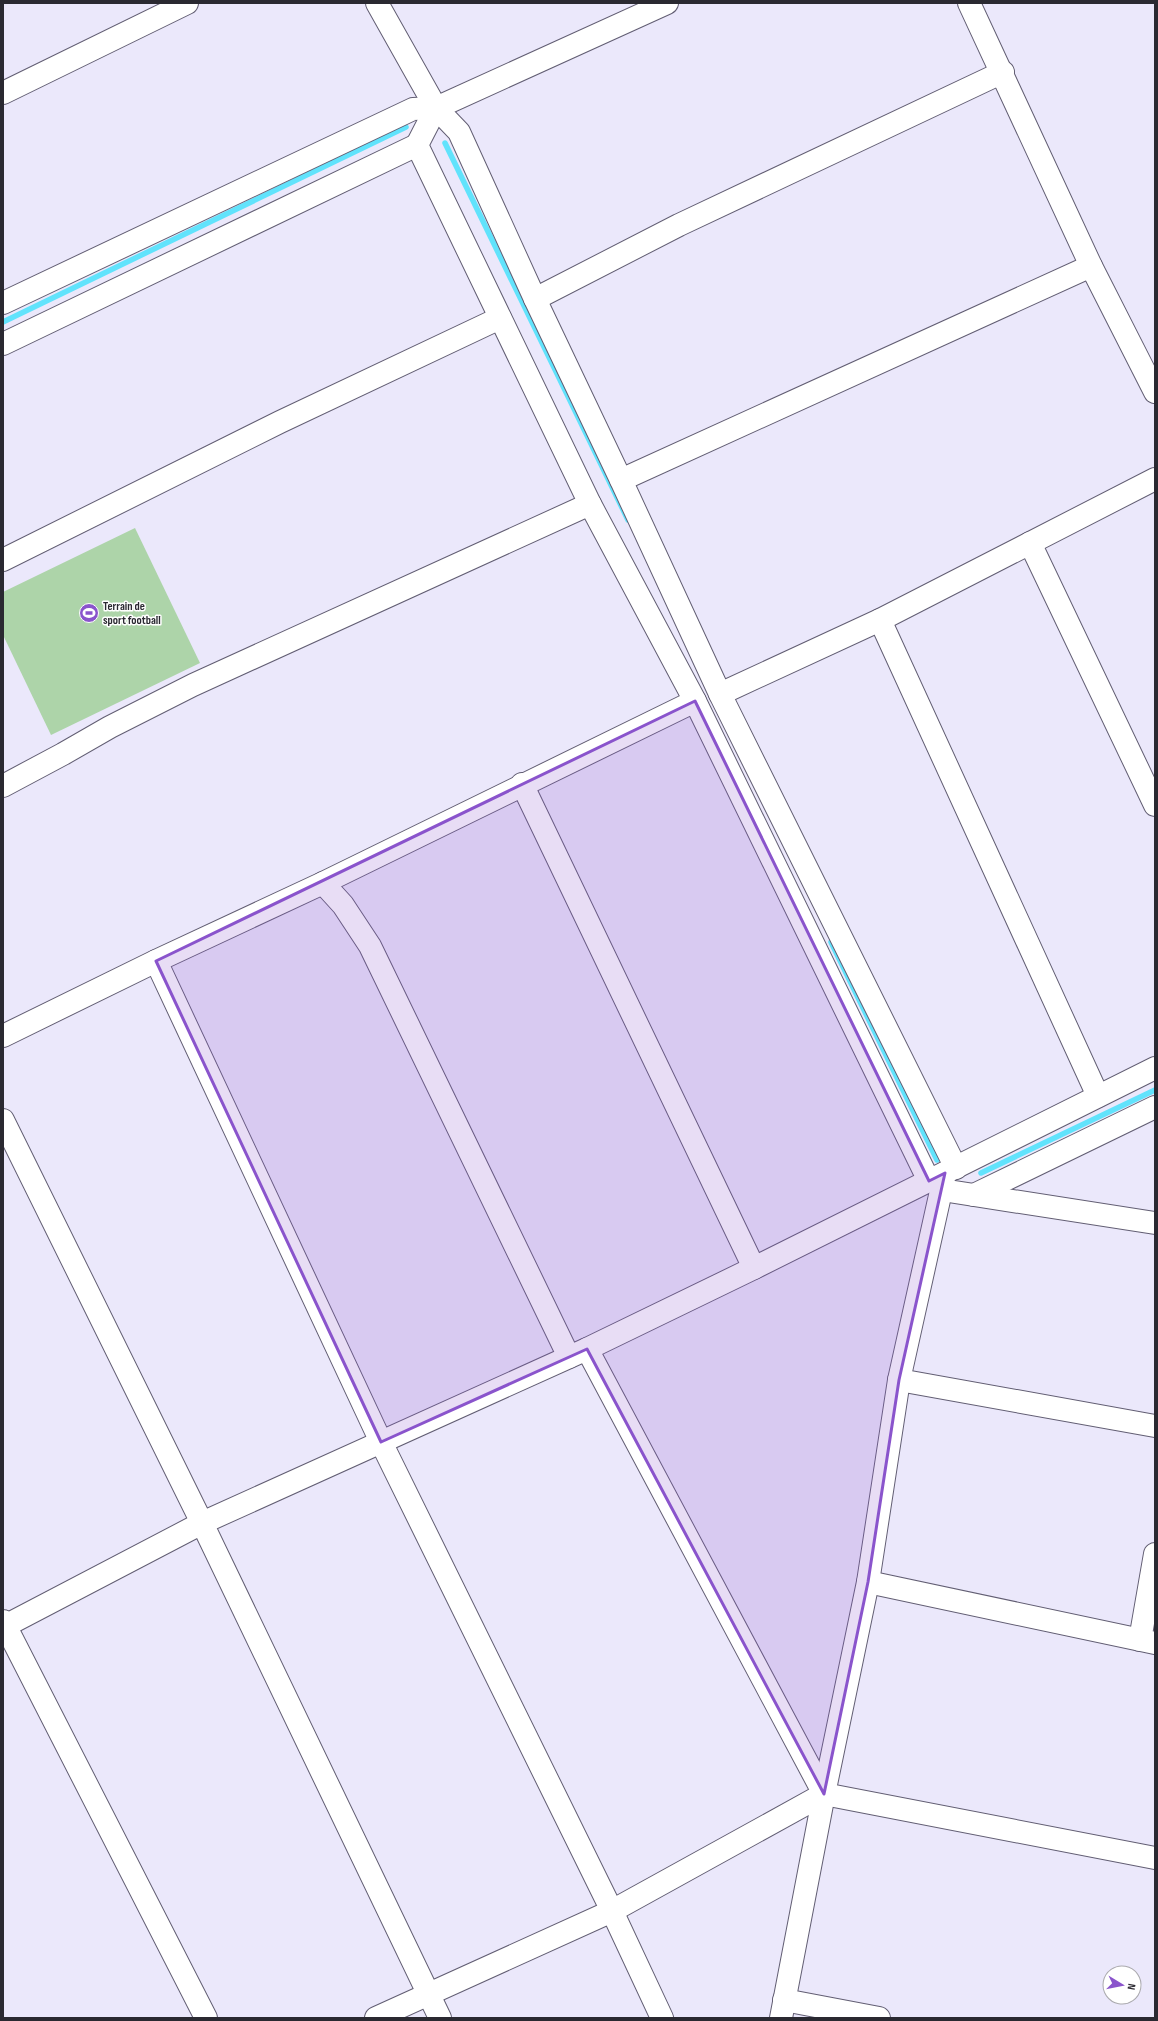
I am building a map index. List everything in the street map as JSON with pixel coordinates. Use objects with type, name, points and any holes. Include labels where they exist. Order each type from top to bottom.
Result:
[{"type":"street","points":[[3,93],[187,3]]},
{"type":"street","points":[[377,3],[436,108],[459,132],[535,299],[622,480],[943,1178],[899,1380],[868,1582],[824,1794],[783,2009],[878,2018]]},
{"type":"street","points":[[3,303],[413,110],[436,108],[667,3]]},
{"type":"street","points":[[969,3],[1003,72],[1090,266],[1155,392]]},
{"type":"street","points":[[535,299],[679,225],[1003,72]]},
{"type":"street","points":[[3,344],[417,145],[436,108]]},
{"type":"street","points":[[417,145],[590,504],[695,701],[943,1178],[974,1195],[1155,1223]]},
{"type":"street","points":[[622,480],[1090,266]]},
{"type":"street","points":[[3,560],[280,422],[500,318]]},
{"type":"street","points":[[720,694],[880,620],[1155,479]]},
{"type":"street","points":[[3,786],[110,726],[193,685],[590,504]]},
{"type":"street","points":[[1030,543],[1155,804]]},
{"type":"street","points":[[880,620],[1098,1096]]},
{"type":"street","points":[[3,1036],[156,961],[323,883],[522,784],[695,701]]},
{"type":"street","points":[[522,784],[754,1268]]},
{"type":"street","points":[[323,883],[344,905],[370,946],[578,1353],[824,1794]]},
{"type":"street","points":[[156,961],[381,1442],[612,1911],[662,2018]]},
{"type":"street","points":[[206,2018],[4,1624],[202,1523],[578,1353],[943,1178],[1098,1096],[1155,1068]]},
{"type":"street","points":[[974,1195],[1155,1107]]},
{"type":"street","points":[[3,1120],[202,1523],[440,2018]]},
{"type":"street","points":[[899,1380],[1155,1426]]},
{"type":"street","points":[[868,1582],[1148,1641],[1155,1554]]},
{"type":"street","points":[[376,2018],[612,1911],[824,1794],[1155,1858]]},
{"type":"highlighted area","points":[[695,701],[929,1181],[945,1173],[899,1380],[868,1582],[824,1794],[587,1349],[381,1442],[156,961]]},
{"type":"green space","name":"Terrain de sport football","points":[[135,528],[200,663],[51,735],[3,635],[3,592]]},
{"type":"waterway","points":[[3,322],[406,127]]},
{"type":"waterway","points":[[445,143],[628,520]]},
{"type":"waterway","points":[[831,942],[937,1160]]},
{"type":"waterway","points":[[981,1173],[1155,1090]]},
{"type":"place","name":"Terrain de sport football","points":[[89,613]]}]
